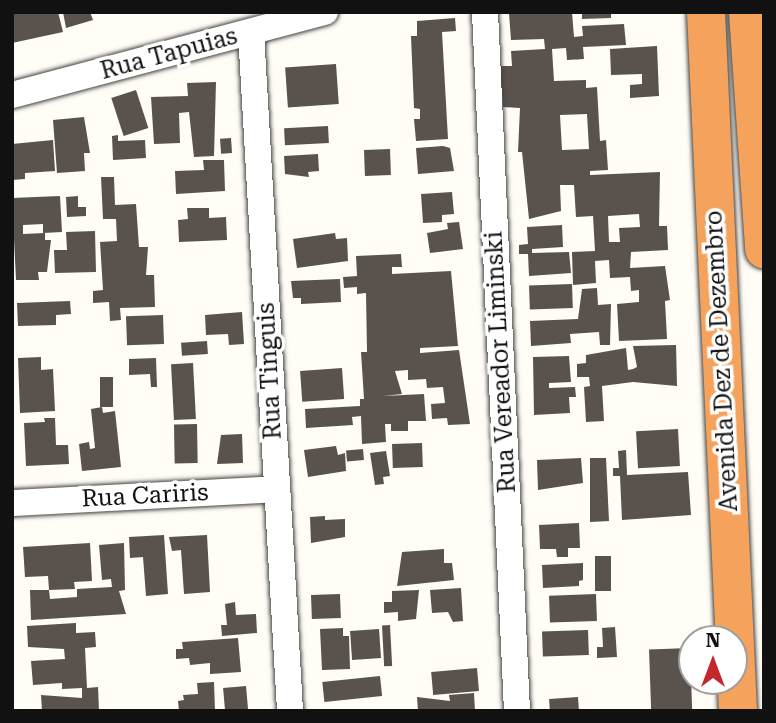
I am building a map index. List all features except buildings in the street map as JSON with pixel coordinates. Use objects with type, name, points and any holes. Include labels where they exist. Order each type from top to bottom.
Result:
[{"type":"highway","name":"Avenida Dez de Dezembro","points":[[706,12],[738,711]]},
{"type":"highway","name":"Avenida Dez de Dezembro","points":[[748,12],[764,249]]},
{"type":"street","name":"Rua Tapuias","points":[[12,95],[325,12]]},
{"type":"street","name":"Rua Vereador Liminski","points":[[485,12],[517,711]]},
{"type":"street","name":"Rua Tinguis","points":[[251,32],[289,711]]},
{"type":"street","name":"Rua Cariris","points":[[12,503],[277,489]]}]
